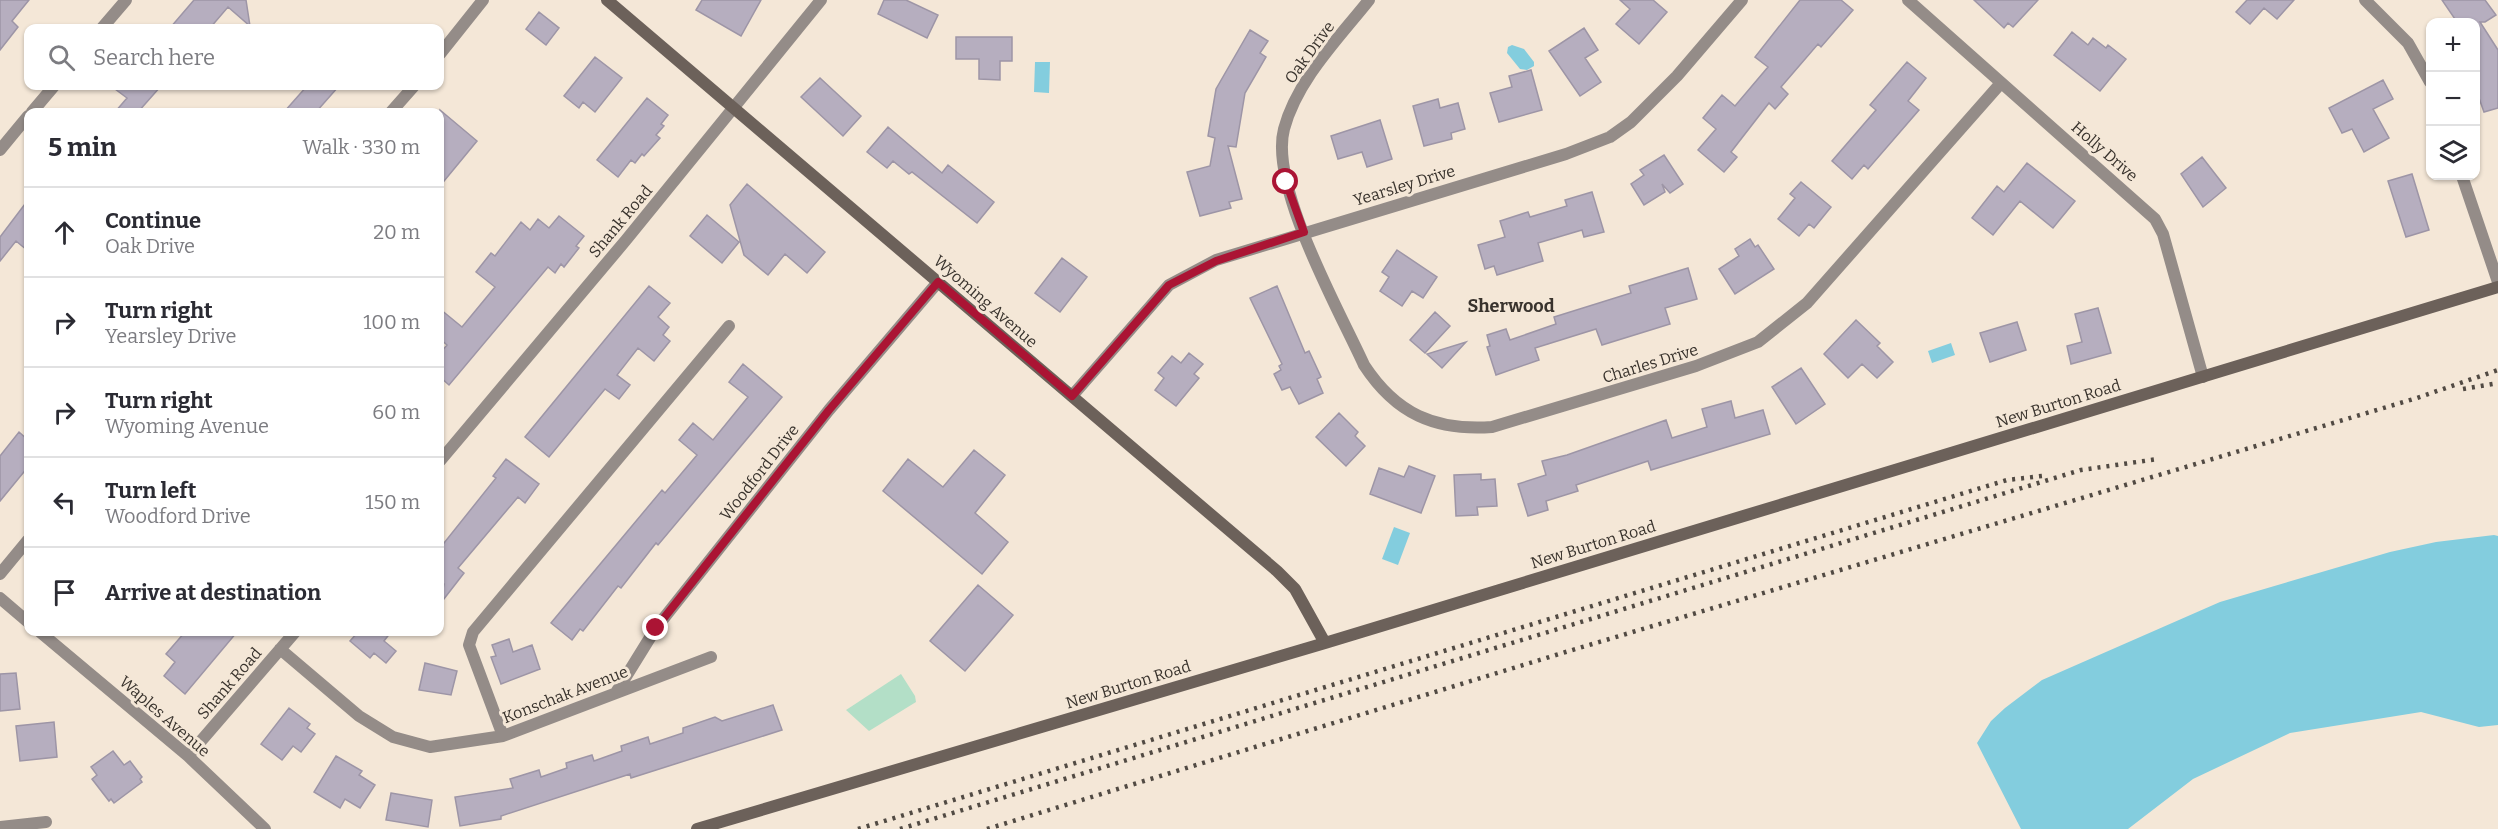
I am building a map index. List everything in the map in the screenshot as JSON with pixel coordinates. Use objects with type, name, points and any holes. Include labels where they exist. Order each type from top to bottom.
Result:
[{"type":"street","points":[[105,24],[126,0]]},
{"type":"street","points":[[444,49],[483,0]]},
{"type":"street","name":"Wyoming Avenue","points":[[606,0],[1277,571],[1295,590],[1325,643]]},
{"type":"street","name":"Shank Road","points":[[444,456],[821,0]]},
{"type":"street","name":"Oak Drive","points":[[1304,232],[1286,182],[1281,152],[1284,129],[1298,95],[1369,0]]},
{"type":"street","name":"Yearsley Drive","points":[[1072,396],[1169,285],[1216,261],[1304,232],[1566,154],[1610,137],[1651,104],[1742,0]]},
{"type":"street","name":"Holly Drive","points":[[1908,0],[2155,219],[2163,234],[2203,376]]},
{"type":"street","points":[[2365,0],[2408,43],[2426,75]]},
{"type":"street","name":"Charles Drive","points":[[1304,232],[1364,365],[1375,382],[1390,398],[1438,425],[1462,429],[1492,427],[1696,366],[1758,342],[1807,303],[2001,83]]},
{"type":"street","points":[[35,108],[51,90]]},
{"type":"street","points":[[395,108],[410,90]]},
{"type":"street","points":[[0,150],[24,121]]},
{"type":"street","points":[[2463,180],[2498,282]]},
{"type":"street","name":"Woodford Drive","points":[[617,691],[656,628],[829,410],[938,282]]},
{"type":"street","name":"New Burton Road","points":[[697,829],[1325,643],[2498,287]]},
{"type":"street","points":[[503,736],[470,645],[473,632],[729,326]]},
{"type":"street","points":[[0,574],[24,545]]},
{"type":"street","points":[[0,598],[24,619]]},
{"type":"street","name":"Waples Avenue","points":[[45,636],[189,756],[265,829]]},
{"type":"street","name":"Shank Road","points":[[189,756],[291,636]]},
{"type":"street","name":"Konschak Avenue","points":[[280,649],[359,716],[393,737],[430,747],[503,736],[711,657]]},
{"type":"street","points":[[0,827],[46,822]]},
{"type":"green space","points":[[901,674],[915,696],[916,702],[869,731],[846,710]]},
{"type":"water","points":[[1512,45],[1524,49],[1534,62],[1534,66],[1527,70],[1520,69],[1507,53],[1508,47]]},
{"type":"water","points":[[1035,62],[1050,62],[1049,93],[1034,92]]},
{"type":"water","points":[[1951,343],[1955,355],[1932,363],[1928,351]]},
{"type":"water","points":[[1394,527],[1410,533],[1398,565],[1382,559]]},
{"type":"water","points":[[2498,536],[2498,725],[2479,727],[2421,712],[2290,733],[2193,779],[2128,829],[2021,829],[1977,743],[1991,721],[2042,680],[2220,602],[2390,552],[2436,542]]},
{"type":"building","points":[[0,0],[29,0],[12,21],[18,27],[0,50]]},
{"type":"building","points":[[194,0],[246,0],[250,24],[228,7],[213,24],[173,24]]},
{"type":"building","points":[[702,0],[761,0],[741,36],[696,10]]},
{"type":"building","points":[[884,0],[906,0],[938,15],[927,38],[878,14]]},
{"type":"building","points":[[1620,0],[1653,0],[1667,12],[1639,44],[1616,24],[1630,9]]},
{"type":"building","points":[[1800,0],[1841,0],[1853,10],[1821,47],[1818,44],[1781,87],[1788,94],[1775,109],[1769,103],[1731,152],[1737,157],[1724,172],[1698,150],[1716,129],[1703,118],[1722,95],[1735,106],[1768,67],[1755,57]]},
{"type":"building","points":[[1974,0],[2038,0],[2013,27],[2008,23],[2004,28]]},
{"type":"building","points":[[2247,0],[2294,0],[2277,19],[2264,8],[2250,24],[2236,12]]},
{"type":"building","points":[[2442,0],[2485,0],[2496,15],[2485,22],[2480,22],[2480,18],[2454,18]]},
{"type":"building","points":[[539,12],[559,28],[546,45],[526,29]]},
{"type":"building","points":[[2480,22],[2498,50],[2498,108],[2484,112],[2480,101]]},
{"type":"building","points":[[1584,28],[1598,50],[1585,58],[1601,82],[1580,96],[1549,51]]},
{"type":"building","points":[[1250,30],[1268,41],[1260,53],[1266,57],[1245,93],[1236,147],[1228,146],[1242,199],[1229,202],[1231,208],[1200,216],[1187,172],[1210,166],[1215,138],[1208,136],[1216,89]]},
{"type":"building","points":[[2072,32],[2088,45],[2093,38],[2106,48],[2108,45],[2126,59],[2100,91],[2054,55]]},
{"type":"building","points":[[956,37],[1012,37],[1012,61],[1000,61],[1000,80],[979,79],[979,59],[956,59]]},
{"type":"building","points":[[595,57],[622,78],[595,112],[583,102],[579,108],[564,96]]},
{"type":"building","points":[[1907,62],[1926,78],[1908,101],[1919,110],[1868,169],[1864,165],[1852,179],[1832,161],[1876,110],[1870,105]]},
{"type":"building","points":[[1531,70],[1542,110],[1499,122],[1490,93],[1512,87],[1509,76]]},
{"type":"building","points":[[820,78],[861,116],[843,136],[801,97]]},
{"type":"building","points":[[2383,80],[2393,99],[2373,109],[2389,138],[2364,152],[2352,129],[2342,133],[2329,108]]},
{"type":"building","points":[[116,90],[157,90],[142,108],[118,108],[127,98]]},
{"type":"building","points":[[303,90],[335,90],[320,108],[288,108]]},
{"type":"building","points":[[647,98],[668,115],[661,124],[664,126],[656,135],[660,138],[635,163],[631,160],[618,177],[597,160]]},
{"type":"building","points":[[1438,99],[1440,108],[1458,103],[1465,129],[1451,133],[1452,139],[1424,146],[1413,106]]},
{"type":"building","points":[[444,113],[477,141],[444,181]]},
{"type":"building","points":[[1380,120],[1392,159],[1367,167],[1362,152],[1338,159],[1331,136]]},
{"type":"building","points":[[888,127],[942,173],[948,165],[994,202],[977,223],[912,172],[909,174],[893,161],[887,168],[867,152]]},
{"type":"building","points":[[1664,155],[1683,184],[1670,193],[1662,184],[1665,192],[1644,205],[1631,184],[1644,175],[1640,170]]},
{"type":"building","points":[[2202,157],[2226,188],[2203,207],[2181,174]]},
{"type":"building","points":[[2027,163],[2075,201],[2053,228],[2020,201],[1993,235],[1972,218],[1997,186],[2004,192]]},
{"type":"building","points":[[2412,174],[2429,230],[2406,237],[2388,181]]},
{"type":"building","points":[[1801,182],[1831,207],[1814,228],[1809,224],[1799,236],[1778,219],[1795,198],[1790,194]]},
{"type":"building","points":[[747,184],[825,252],[807,273],[785,254],[768,275],[744,255],[730,205]]},
{"type":"building","points":[[1592,192],[1604,232],[1584,237],[1582,230],[1538,243],[1543,261],[1497,275],[1494,266],[1485,269],[1478,245],[1505,237],[1500,221],[1528,212],[1530,217],[1567,206],[1565,200]]},
{"type":"building","points":[[24,205],[24,248],[16,241],[0,261],[0,237]]},
{"type":"building","points":[[707,215],[739,242],[722,263],[690,236]]},
{"type":"building","points":[[559,216],[584,236],[576,246],[579,248],[564,267],[561,264],[555,273],[548,267],[449,385],[444,381],[444,348],[447,345],[444,342],[444,312],[462,327],[495,287],[476,272],[491,253],[495,256],[521,222],[530,230],[538,219],[549,228]]},
{"type":"building","points":[[1750,239],[1755,247],[1758,245],[1774,269],[1735,294],[1719,269],[1739,256],[1735,249]]},
{"type":"building","points":[[1397,250],[1437,277],[1423,298],[1412,291],[1402,306],[1380,291],[1389,277],[1382,272]]},
{"type":"building","points":[[1062,258],[1087,277],[1060,312],[1035,293]]},
{"type":"building","points":[[1688,268],[1697,299],[1665,308],[1670,324],[1602,345],[1596,329],[1535,348],[1539,360],[1496,375],[1487,347],[1490,346],[1487,335],[1506,329],[1510,340],[1556,324],[1554,317],[1631,293],[1629,286]]},
{"type":"building","points":[[649,286],[670,303],[658,317],[669,327],[663,335],[670,341],[654,361],[638,348],[617,375],[630,385],[619,399],[605,389],[549,457],[525,437]]},
{"type":"building","points":[[1277,286],[1305,353],[1309,351],[1321,377],[1317,379],[1323,393],[1299,404],[1290,387],[1282,390],[1274,374],[1281,370],[1279,366],[1282,364],[1250,298]]},
{"type":"building","points":[[2098,308],[2111,353],[2071,364],[2067,346],[2082,342],[2075,314]]},
{"type":"building","points":[[1435,312],[1450,326],[1425,353],[1410,340]]},
{"type":"building","points":[[1856,320],[1880,343],[1877,346],[1893,362],[1877,378],[1862,364],[1848,378],[1824,354]]},
{"type":"building","points":[[2017,322],[2026,350],[1990,362],[1980,333]]},
{"type":"building","points":[[1466,342],[1442,368],[1427,354]]},
{"type":"building","points":[[1189,353],[1203,364],[1194,374],[1199,378],[1176,406],[1155,390],[1164,378],[1158,373],[1172,356],[1181,363]]},
{"type":"building","points":[[743,364],[782,397],[658,545],[656,543],[621,588],[618,586],[583,631],[580,629],[572,640],[551,623],[662,490],[665,493],[697,455],[679,440],[693,423],[713,440],[748,397],[729,382]]},
{"type":"building","points":[[1801,368],[1825,404],[1796,424],[1772,387]]},
{"type":"building","points":[[1731,401],[1735,418],[1763,410],[1770,434],[1651,470],[1648,461],[1576,485],[1578,491],[1546,501],[1548,510],[1528,516],[1518,484],[1546,475],[1542,461],[1567,455],[1666,420],[1672,438],[1707,427],[1702,409]]},
{"type":"building","points":[[1339,413],[1358,432],[1355,436],[1365,446],[1346,466],[1316,437]]},
{"type":"building","points":[[19,432],[24,436],[24,472],[0,501],[0,456]]},
{"type":"building","points":[[974,450],[1005,475],[975,513],[1008,542],[982,574],[883,491],[908,459],[943,487]]},
{"type":"building","points":[[506,459],[539,484],[525,503],[518,497],[458,568],[464,573],[444,599],[444,543],[496,478],[493,476]]},
{"type":"building","points":[[1409,466],[1435,476],[1421,513],[1370,494],[1379,468],[1404,477]]},
{"type":"building","points":[[1481,474],[1481,480],[1495,479],[1497,506],[1477,507],[1478,515],[1456,516],[1454,475]]},
{"type":"building","points":[[978,585],[1013,615],[965,671],[930,641]]},
{"type":"building","points":[[182,636],[234,636],[185,694],[164,676],[175,662],[166,654]]},
{"type":"building","points":[[354,636],[388,636],[384,641],[396,651],[386,663],[374,653],[370,658],[350,641]]},
{"type":"building","points":[[509,639],[513,652],[532,645],[540,669],[501,684],[491,657],[496,656],[492,645]]},
{"type":"building","points":[[425,663],[457,671],[451,695],[419,690]]},
{"type":"building","points":[[16,673],[20,709],[0,711],[0,674]]},
{"type":"building","points":[[773,705],[782,730],[631,778],[630,774],[501,816],[501,819],[460,826],[455,797],[513,788],[510,779],[539,770],[541,777],[567,768],[566,763],[592,755],[594,761],[622,751],[621,746],[648,737],[650,744],[683,733],[683,728],[715,717],[722,721]]},
{"type":"building","points":[[289,708],[310,724],[307,728],[315,734],[301,752],[293,746],[282,760],[261,744]]},
{"type":"building","points":[[54,722],[57,757],[20,761],[16,726]]},
{"type":"building","points":[[113,751],[124,765],[130,761],[142,777],[140,779],[142,782],[114,803],[111,799],[109,801],[92,779],[97,775],[91,767]]},
{"type":"building","points":[[336,756],[362,771],[359,775],[375,785],[360,808],[345,799],[340,808],[314,792]]},
{"type":"building","points":[[391,793],[432,800],[428,827],[386,820]]},
{"type":"railway","points":[[987,829],[1569,651],[2417,398],[2498,370]]},
{"type":"railway","points":[[2463,389],[2498,383]]},
{"type":"railway","points":[[900,829],[2081,470],[2158,459]]},
{"type":"railway","points":[[858,829],[2007,480],[2042,476]]},
{"type":"district","name":"Sherwood","points":[[1511,306]]},
{"type":"route","points":[[656,628],[829,410],[938,282],[1072,396],[1150,303],[1169,285],[1191,271],[1216,261],[1304,232],[1286,182]]}]
